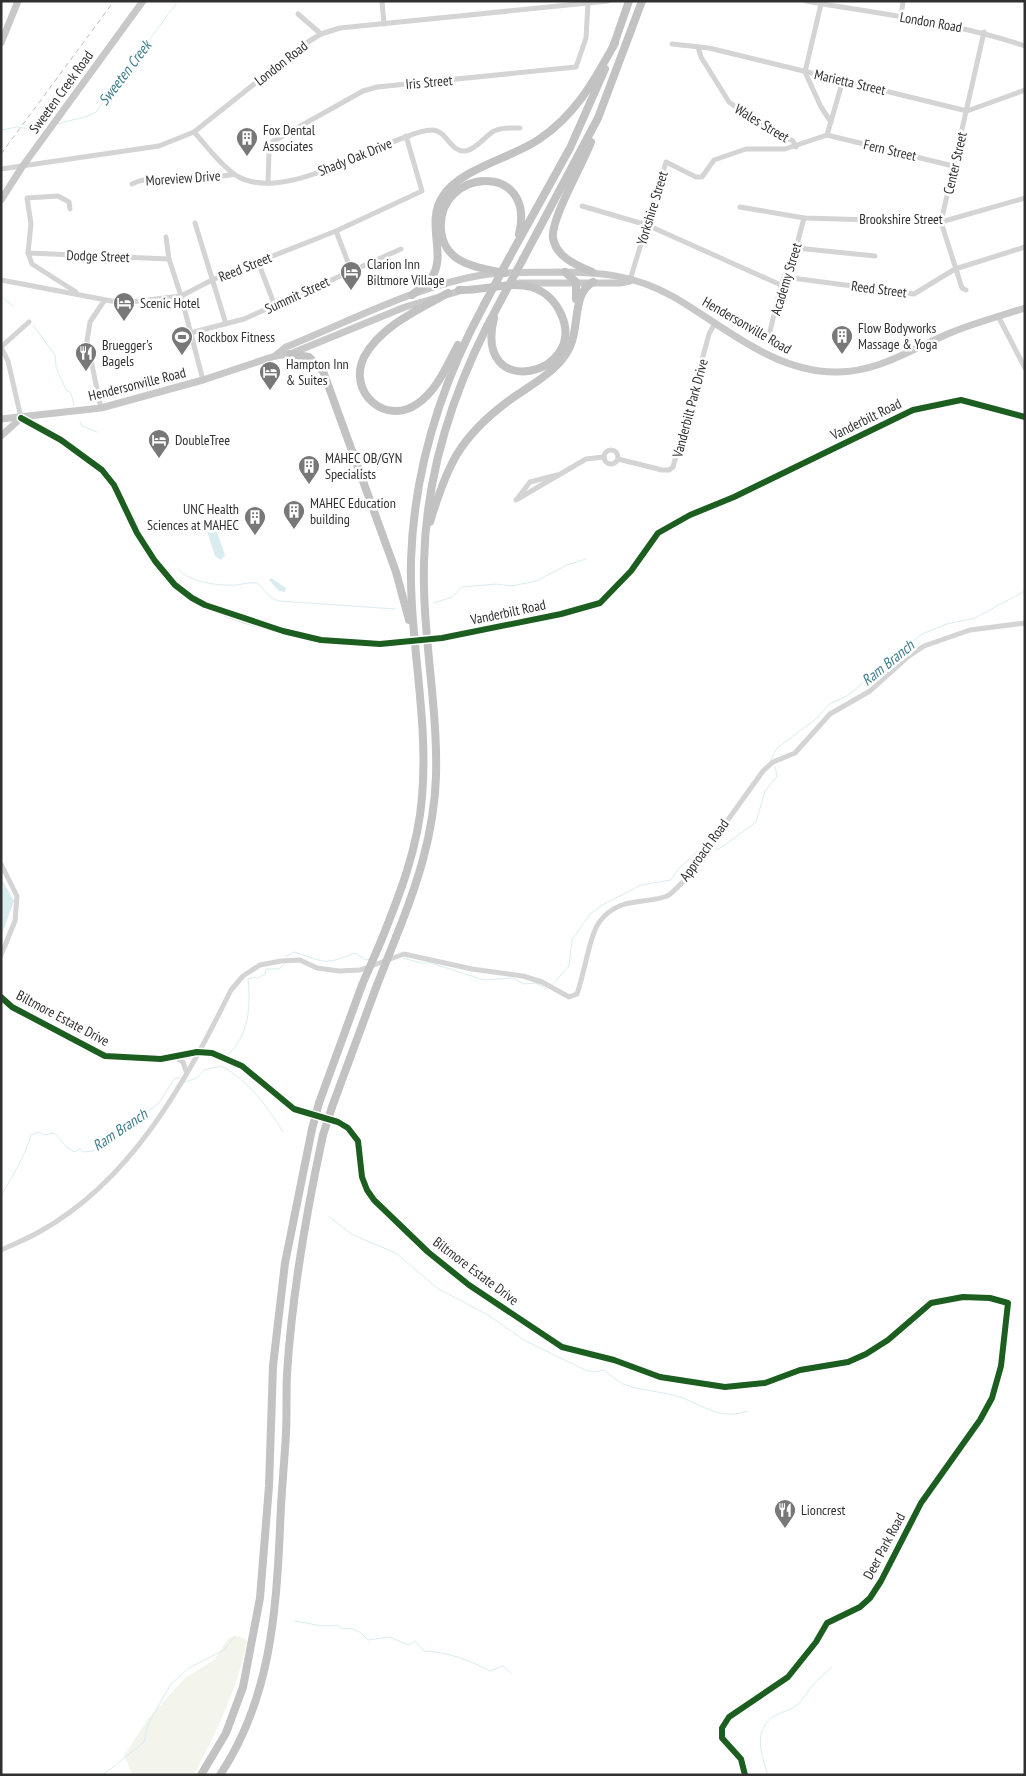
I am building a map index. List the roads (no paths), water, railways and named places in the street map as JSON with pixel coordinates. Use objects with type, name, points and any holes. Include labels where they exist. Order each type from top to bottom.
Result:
[{"type":"highway","points":[[201,1775],[226,1733],[243,1687],[260,1598],[269,1486],[273,1366],[285,1263],[312,1128],[319,1103],[362,985],[410,861],[422,796],[423,752],[414,638],[411,558],[414,514],[422,470],[439,405],[454,364],[474,323],[577,134],[629,1]]},
{"type":"highway","points":[[592,272],[569,261],[562,254],[553,238],[553,230],[590,144],[642,1]]},
{"type":"highway","points":[[412,295],[429,282],[436,270],[434,219],[442,196],[458,180],[523,149],[564,120],[585,96],[614,43]]},
{"type":"highway","points":[[220,1775],[250,1719],[264,1669],[273,1624],[278,1585],[287,1375],[294,1296],[304,1220],[323,1135],[332,1107],[423,864],[434,800],[435,734],[424,604],[425,538],[431,488],[446,425],[468,364],[598,118]]},
{"type":"highway","points":[[505,273],[467,265],[452,254],[444,241],[440,225],[441,216],[449,198],[463,186],[482,181],[499,183],[508,187],[517,196],[522,209],[523,216],[517,245]]},
{"type":"highway","points":[[565,272],[576,282],[578,313]]},
{"type":"highway","points":[[425,538],[442,482],[456,455],[492,414],[540,380],[561,361],[573,340],[582,290],[593,282]]},
{"type":"highway","points":[[459,290],[520,286],[543,292],[552,299],[563,317],[564,337],[557,356],[540,370],[532,372],[516,372],[502,364],[494,353],[490,338],[499,303]]},
{"type":"highway","points":[[448,293],[402,319],[370,349],[359,374],[366,397],[378,407],[392,411],[410,408],[418,404],[434,387],[459,344],[474,323]]},
{"type":"highway","points":[[290,354],[310,357],[323,371],[396,572],[414,638]]},
{"type":"main road","points":[[1,42],[18,1]]},
{"type":"main road","name":"Sweeten Creek Road","points":[[1,200],[22,167],[143,1]]},
{"type":"main road","name":"Hendersonville Road","points":[[274,356],[286,347],[412,295],[455,281],[505,273],[592,272],[621,275],[630,281],[671,295],[778,360],[806,369],[835,372],[865,369],[880,365],[954,331],[1025,308]]},
{"type":"main road","name":"Hendersonville Road","points":[[1,419],[101,408],[203,380],[274,356],[290,354],[384,314],[459,290],[530,282],[620,283],[630,281]]},
{"type":"main road","points":[[1,436],[21,418]]},
{"type":"street","points":[[382,1],[384,24]]},
{"type":"street","name":"London Road","points":[[1,169],[159,146],[194,132],[303,44],[321,34],[340,28],[560,4],[608,1]]},
{"type":"street","name":"London Road","points":[[806,1],[984,32],[1025,46]]},
{"type":"street","points":[[901,17],[903,1]]},
{"type":"street","name":"Iris Street","points":[[268,183],[269,153],[272,142],[363,91],[377,87],[576,67],[586,38],[588,3]]},
{"type":"street","points":[[821,4],[806,72],[821,107],[831,122]]},
{"type":"street","points":[[298,14],[321,34]]},
{"type":"street","name":"Center Street","points":[[966,290],[962,288],[941,222],[984,32]]},
{"type":"street","name":"Marietta Street","points":[[672,44],[698,47],[844,80],[967,112]]},
{"type":"street","name":"Wales Street","points":[[698,47],[701,56],[729,102],[757,122],[793,141],[796,147]]},
{"type":"street","points":[[827,135],[844,80]]},
{"type":"street","points":[[967,112],[1025,90]]},
{"type":"street","name":"Shady Oak Drive","points":[[194,132],[234,174],[251,182],[268,183],[294,181],[406,136],[431,130],[437,131],[455,148],[464,151],[469,150],[494,131],[520,128]]},
{"type":"street","name":"Yorkshire Street","points":[[630,281],[666,162],[696,178],[702,177],[714,160],[746,149],[780,150],[796,147],[827,135]]},
{"type":"street","name":"Fern Street","points":[[827,135],[953,166]]},
{"type":"street","name":"Reed Street","points":[[1,280],[122,303],[181,296],[212,280],[336,231],[422,191],[406,136]]},
{"type":"street","name":"Moreview Drive","points":[[132,184],[147,179],[218,178],[234,174]]},
{"type":"street","points":[[70,209],[69,202],[58,196],[27,198],[31,224],[28,254],[32,264],[78,294]]},
{"type":"street","name":"Brookshire Street","points":[[740,207],[804,218],[941,222],[1025,198]]},
{"type":"street","points":[[582,206],[646,225],[781,286]]},
{"type":"street","name":"Academy Street","points":[[768,340],[781,286],[796,248],[804,218]]},
{"type":"street","points":[[195,223],[226,324]]},
{"type":"street","points":[[336,231],[351,270]]},
{"type":"street","points":[[166,236],[169,258],[203,380]]},
{"type":"street","name":"Reed Street","points":[[784,277],[914,294],[956,269],[1025,246]]},
{"type":"street","points":[[796,248],[875,256]]},
{"type":"street","name":"Summit Street","points":[[190,333],[226,324],[275,306],[351,270],[401,250]]},
{"type":"street","name":"Dodge Street","points":[[28,254],[169,258]]},
{"type":"street","points":[[258,262],[275,306]]},
{"type":"street","points":[[101,408],[87,341],[90,322],[104,301]]},
{"type":"street","points":[[998,316],[1025,368]]},
{"type":"street","points":[[21,418],[8,361],[1,347],[29,322]]},
{"type":"street","name":"Vanderbilt Park Drive","points":[[618,459],[662,470],[669,470],[673,467],[709,334],[715,323]]},
{"type":"street","name":"Vanderbilt Road","points":[[21,418],[80,452],[106,475],[122,499],[137,533],[155,561],[175,585],[192,598],[205,605],[249,621],[312,638],[344,642],[398,643],[442,638],[561,614],[600,603],[631,572],[658,533],[690,515],[734,496],[912,410],[961,400],[1025,418]]},
{"type":"street","points":[[560,474],[530,482],[516,500],[592,457],[604,456],[606,452],[612,450],[617,453],[618,459],[616,463],[610,464],[604,456]]},
{"type":"street","name":"Approach Road","points":[[197,1052],[231,990],[244,976],[260,965],[281,961],[300,960],[317,968],[346,971],[360,970],[404,954],[472,969],[523,976],[542,982],[569,997],[577,994],[584,976],[592,935],[600,920],[616,908],[632,901],[668,896],[684,881],[763,771],[773,762],[795,752],[830,714],[870,691],[909,656],[924,646],[970,630],[1025,623]]},
{"type":"street","points":[[1,864],[17,896],[15,921],[1,955]]},
{"type":"street","name":"Biltmore Estate Drive","points":[[1,997],[12,1007],[105,1056],[161,1059],[176,1058],[197,1052],[212,1053],[242,1066],[294,1108],[338,1122],[348,1128],[358,1141],[362,1177],[367,1190],[374,1200],[428,1252],[469,1285],[562,1348],[614,1360],[660,1378],[725,1387],[764,1383],[800,1370],[848,1362],[866,1354],[888,1340],[931,1303],[962,1297],[990,1298],[1008,1303]]},
{"type":"street","points":[[1,1250],[40,1232],[61,1218],[92,1194],[121,1166],[148,1134],[174,1096],[197,1052]]},
{"type":"street","points":[[176,1058],[183,1062],[186,1071]]},
{"type":"street","name":"Deer Park Road","points":[[745,1775],[741,1759],[722,1738],[722,1728],[725,1722],[734,1713],[788,1677],[816,1642],[827,1623],[860,1607],[870,1598],[881,1581],[921,1504],[980,1420],[992,1398],[1001,1366],[1008,1303]]},
{"type":"waterway","name":"Sweeten Creek","points":[[58,124],[96,112],[178,1]]},
{"type":"waterway","name":"Sweeten Creek","points":[[1,130],[17,127],[30,129]]},
{"type":"waterway","points":[[1,296],[13,306]]},
{"type":"waterway","points":[[33,325],[55,355],[56,367],[66,390],[71,393],[74,405]]},
{"type":"waterway","points":[[80,422],[82,426],[97,432]]},
{"type":"waterway","points":[[434,603],[452,597],[462,587],[496,584],[512,586],[536,581],[567,565],[586,559]]},
{"type":"waterway","points":[[178,569],[190,578],[206,583],[230,585],[256,583],[271,597],[279,601],[395,609]]},
{"type":"waterway","name":"Ram Branch","points":[[770,762],[777,748],[817,718],[828,705],[847,696],[922,634],[947,624],[975,618],[1025,591]]},
{"type":"waterway","name":"Ram Branch","points":[[710,849],[719,849],[756,822],[765,791],[777,776],[775,767]]},
{"type":"waterway","name":"Ram Branch","points":[[553,984],[569,966],[572,940],[589,915],[602,905],[641,885],[671,880],[679,868],[704,846]]},
{"type":"waterway","name":"Ram Branch","points":[[285,957],[294,952],[319,960],[330,961],[355,953],[366,960],[370,959]]},
{"type":"waterway","name":"Ram Branch","points":[[403,958],[421,963],[431,963],[484,980],[513,978],[524,984],[536,983],[547,989]]},
{"type":"waterway","name":"Ram Branch","points":[[227,1056],[240,1039],[247,1020],[249,1000],[248,979],[258,978],[265,974],[266,969],[279,969],[284,964]]},
{"type":"waterway","name":"Ram Branch","points":[[185,1082],[197,1078],[204,1070],[221,1066]]},
{"type":"waterway","points":[[222,1066],[241,1079],[257,1095],[283,1132]]},
{"type":"waterway","name":"Ram Branch","points":[[1,1196],[22,1159],[31,1135],[39,1132],[44,1135],[54,1133],[69,1149],[75,1152],[80,1149],[84,1152],[93,1151],[159,1103],[174,1079],[179,1078]]},
{"type":"waterway","points":[[329,1217],[353,1235],[396,1253],[437,1288],[488,1315],[524,1340],[585,1370],[594,1372],[604,1370],[623,1384],[680,1397],[712,1411],[729,1414],[747,1411]]},
{"type":"waterway","points":[[295,1621],[321,1626],[337,1625],[342,1629],[354,1629],[368,1640],[389,1637],[409,1645],[415,1641],[424,1651],[458,1657],[490,1671],[503,1666],[511,1673]]},
{"type":"waterway","points":[[118,1763],[144,1742],[148,1724],[171,1684],[189,1668],[224,1650],[235,1636]]},
{"type":"waterway","points":[[768,1775],[760,1742],[761,1734],[768,1720],[797,1705],[814,1683],[832,1667]]},
{"type":"waterway","points":[[102,1775],[116,1765]]},
{"type":"railway","points":[[1,154],[114,1]]},
{"type":"place","name":"Fox Dental Associates","points":[[247,157]]},
{"type":"place","name":"Clarion Inn Biltmore Village","points":[[351,291]]},
{"type":"place","name":"Scenic Hotel","points":[[124,322]]},
{"type":"place","name":"Flow Bodyworks Massage & Yoga","points":[[842,355]]},
{"type":"place","name":"Rockbox Fitness","points":[[182,356]]},
{"type":"place","name":"Bruegger's Bagels","points":[[86,372]]},
{"type":"place","name":"Hampton Inn & Suites","points":[[270,391]]},
{"type":"place","name":"DoubleTree","points":[[159,459]]},
{"type":"place","name":"MAHEC OB/GYN Specialists","points":[[309,485]]},
{"type":"place","name":"MAHEC Education building","points":[[294,530]]},
{"type":"place","name":"UNC Health Sciences at MAHEC","points":[[255,536]]},
{"type":"place","name":"Lioncrest","points":[[785,1529]]}]
